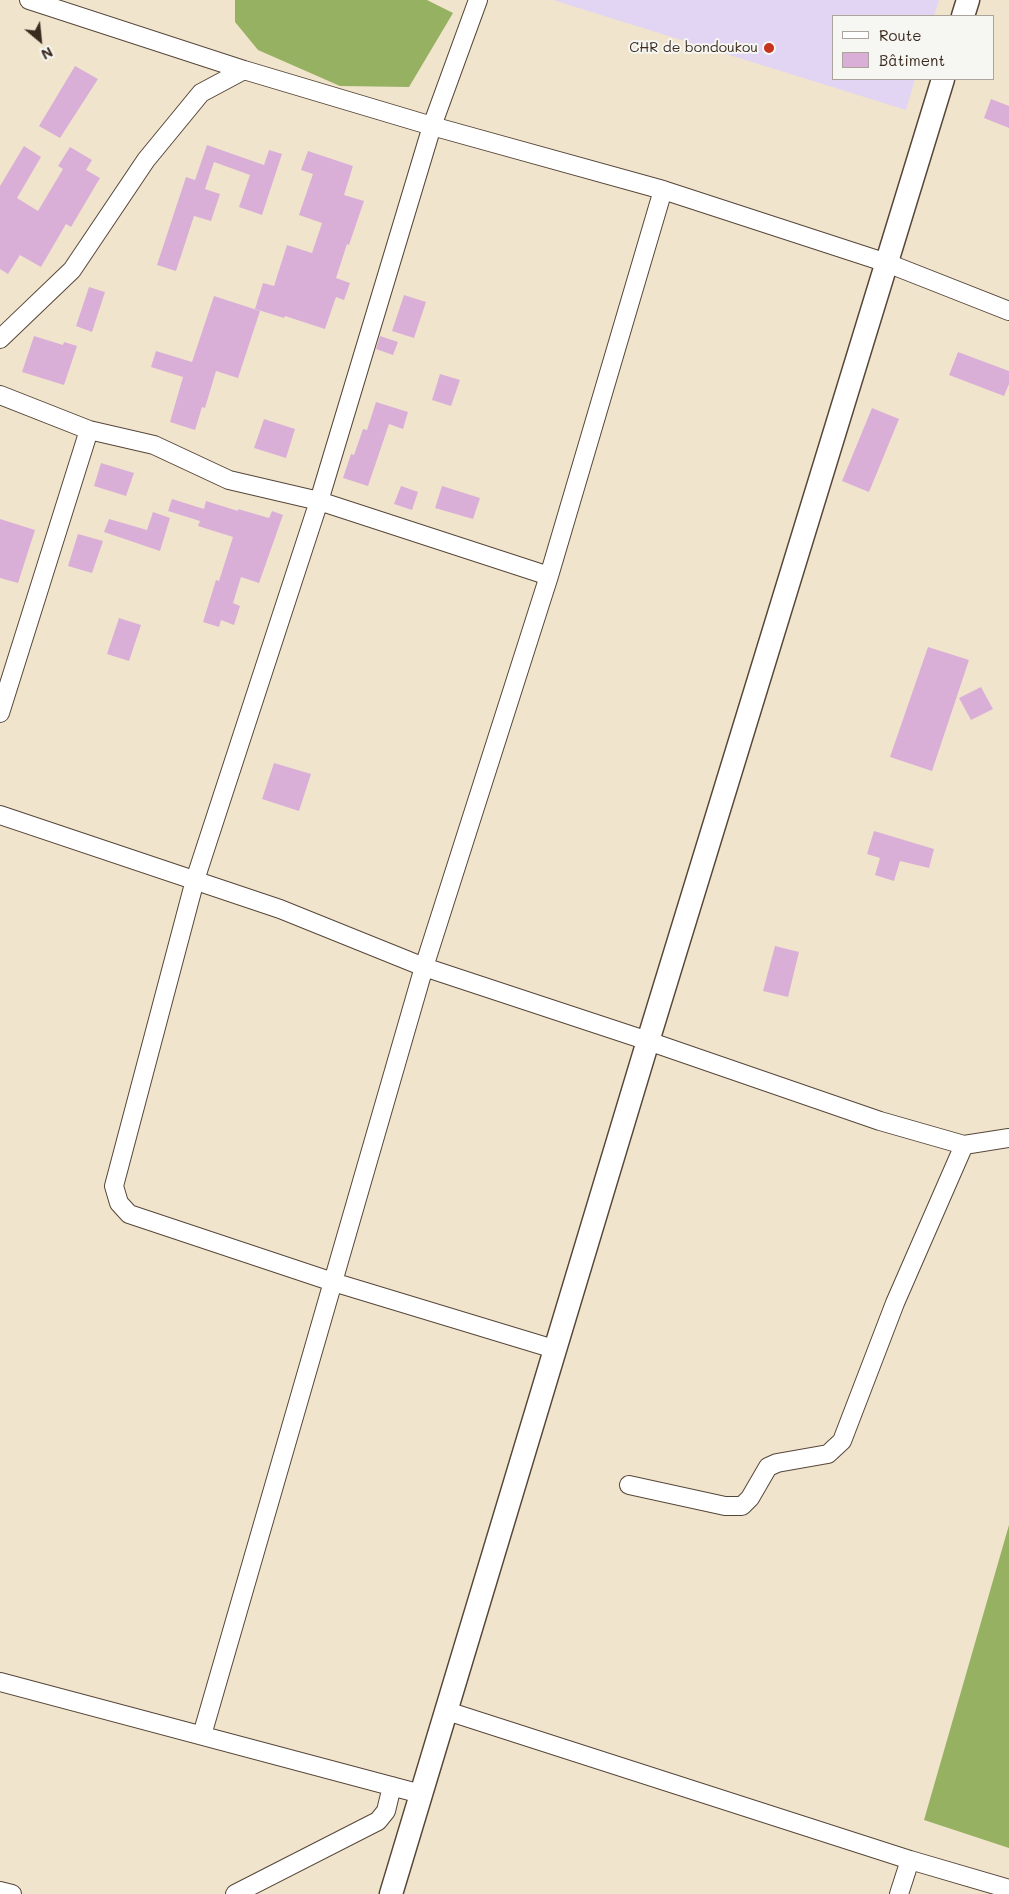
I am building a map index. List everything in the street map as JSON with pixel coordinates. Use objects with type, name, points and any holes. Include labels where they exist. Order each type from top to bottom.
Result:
[{"type":"street","points":[[29,0],[244,70],[432,126],[663,190],[887,262],[1009,311]]},
{"type":"street","points":[[478,0],[432,126],[319,501],[195,880],[114,1186],[119,1203],[129,1214],[333,1282],[554,1349]]},
{"type":"street","points":[[962,15],[968,0]]},
{"type":"street","points":[[0,339],[72,270],[146,160],[201,93],[244,70]]},
{"type":"street","points":[[391,1894],[554,1349],[943,80]]},
{"type":"street","points":[[202,1735],[424,967],[549,576],[663,190]]},
{"type":"street","points":[[0,395],[88,430],[154,445],[229,480],[319,501],[549,576]]},
{"type":"street","points":[[0,713],[88,430]]},
{"type":"street","points":[[0,815],[280,909],[424,967],[648,1041],[880,1121],[964,1145],[1009,1138]]},
{"type":"street","points":[[629,1485],[725,1506],[742,1506],[750,1498],[768,1467],[777,1463],[828,1454],[842,1440],[895,1303],[964,1145]]},
{"type":"street","points":[[0,1682],[422,1794]]},
{"type":"street","points":[[447,1711],[910,1860],[1009,1889]]},
{"type":"street","points":[[235,1894],[378,1820],[386,1811],[392,1786]]},
{"type":"street","points":[[899,1894],[910,1860]]},
{"type":"street","points":[[0,1890],[12,1894]]},
{"type":"shaded area","name":"CHR de bondoukou","points":[[553,0],[939,0],[934,15],[832,15],[832,80],[915,80],[906,110]]},
{"type":"green space","points":[[235,0],[427,0],[453,13],[409,87],[340,86],[258,50],[235,22]]},
{"type":"green space","points":[[1009,1525],[1009,1848],[924,1820]]},
{"type":"building","points":[[75,66],[98,79],[60,138],[39,126]]},
{"type":"building","points":[[991,99],[1009,106],[1009,128],[984,118]]},
{"type":"building","points":[[207,145],[264,165],[269,150],[282,154],[262,215],[239,207],[250,175],[214,162],[205,189],[220,194],[211,221],[194,216],[176,271],[157,265],[186,177],[195,180]]},
{"type":"building","points":[[24,146],[41,157],[17,198],[38,211],[63,169],[58,166],[70,147],[92,160],[86,170],[100,178],[71,227],[66,224],[41,267],[20,255],[8,274],[0,269],[0,186]]},
{"type":"building","points":[[308,151],[353,166],[344,195],[364,201],[336,278],[350,283],[344,300],[336,297],[325,329],[285,316],[284,318],[255,309],[263,283],[274,286],[287,245],[312,253],[322,223],[299,215],[313,174],[301,170]]},
{"type":"building","points":[[89,287],[105,292],[92,332],[76,326]]},
{"type":"building","points":[[404,295],[426,302],[414,338],[392,331]]},
{"type":"building","points":[[214,296],[260,311],[238,378],[216,371],[205,408],[202,407],[195,430],[170,422],[183,377],[151,367],[156,351],[192,362]]},
{"type":"building","points":[[34,336],[63,345],[64,342],[77,346],[64,385],[22,372]]},
{"type":"building","points":[[380,336],[398,342],[393,355],[376,349]]},
{"type":"building","points":[[958,352],[1009,371],[1009,384],[1004,396],[949,375]]},
{"type":"building","points":[[440,374],[460,380],[451,406],[432,400]]},
{"type":"building","points":[[376,402],[408,412],[403,429],[389,424],[368,486],[343,478],[351,454],[354,455],[363,429],[367,430]]},
{"type":"building","points":[[872,408],[899,419],[869,492],[842,481]]},
{"type":"building","points":[[264,419],[295,429],[286,458],[254,448]]},
{"type":"building","points":[[101,463],[134,473],[126,496],[94,486]]},
{"type":"building","points":[[401,486],[418,492],[412,510],[394,504]]},
{"type":"building","points":[[442,486],[480,498],[473,519],[435,508]]},
{"type":"building","points":[[172,499],[204,509],[206,501],[269,518],[272,511],[283,515],[259,583],[241,577],[233,603],[240,606],[234,625],[221,620],[219,627],[203,622],[216,580],[219,581],[233,537],[198,526],[200,521],[168,511]]},
{"type":"building","points":[[153,512],[170,518],[160,551],[104,532],[109,519],[147,530]]},
{"type":"building","points":[[0,519],[35,530],[18,583],[0,578]]},
{"type":"building","points":[[78,534],[103,541],[92,573],[68,566]]},
{"type":"building","points":[[119,618],[141,625],[129,661],[107,654]]},
{"type":"building","points":[[928,647],[969,660],[932,771],[890,757]]},
{"type":"building","points":[[981,687],[993,709],[971,720],[959,698]]},
{"type":"building","points":[[274,763],[311,774],[299,811],[262,799]]},
{"type":"building","points":[[874,831],[934,849],[929,868],[900,861],[894,881],[875,875],[880,858],[867,854]]},
{"type":"building","points":[[775,946],[799,952],[788,997],[763,991]]},
{"type":"place","name":"CHR de bondoukou","points":[[769,48]]}]
